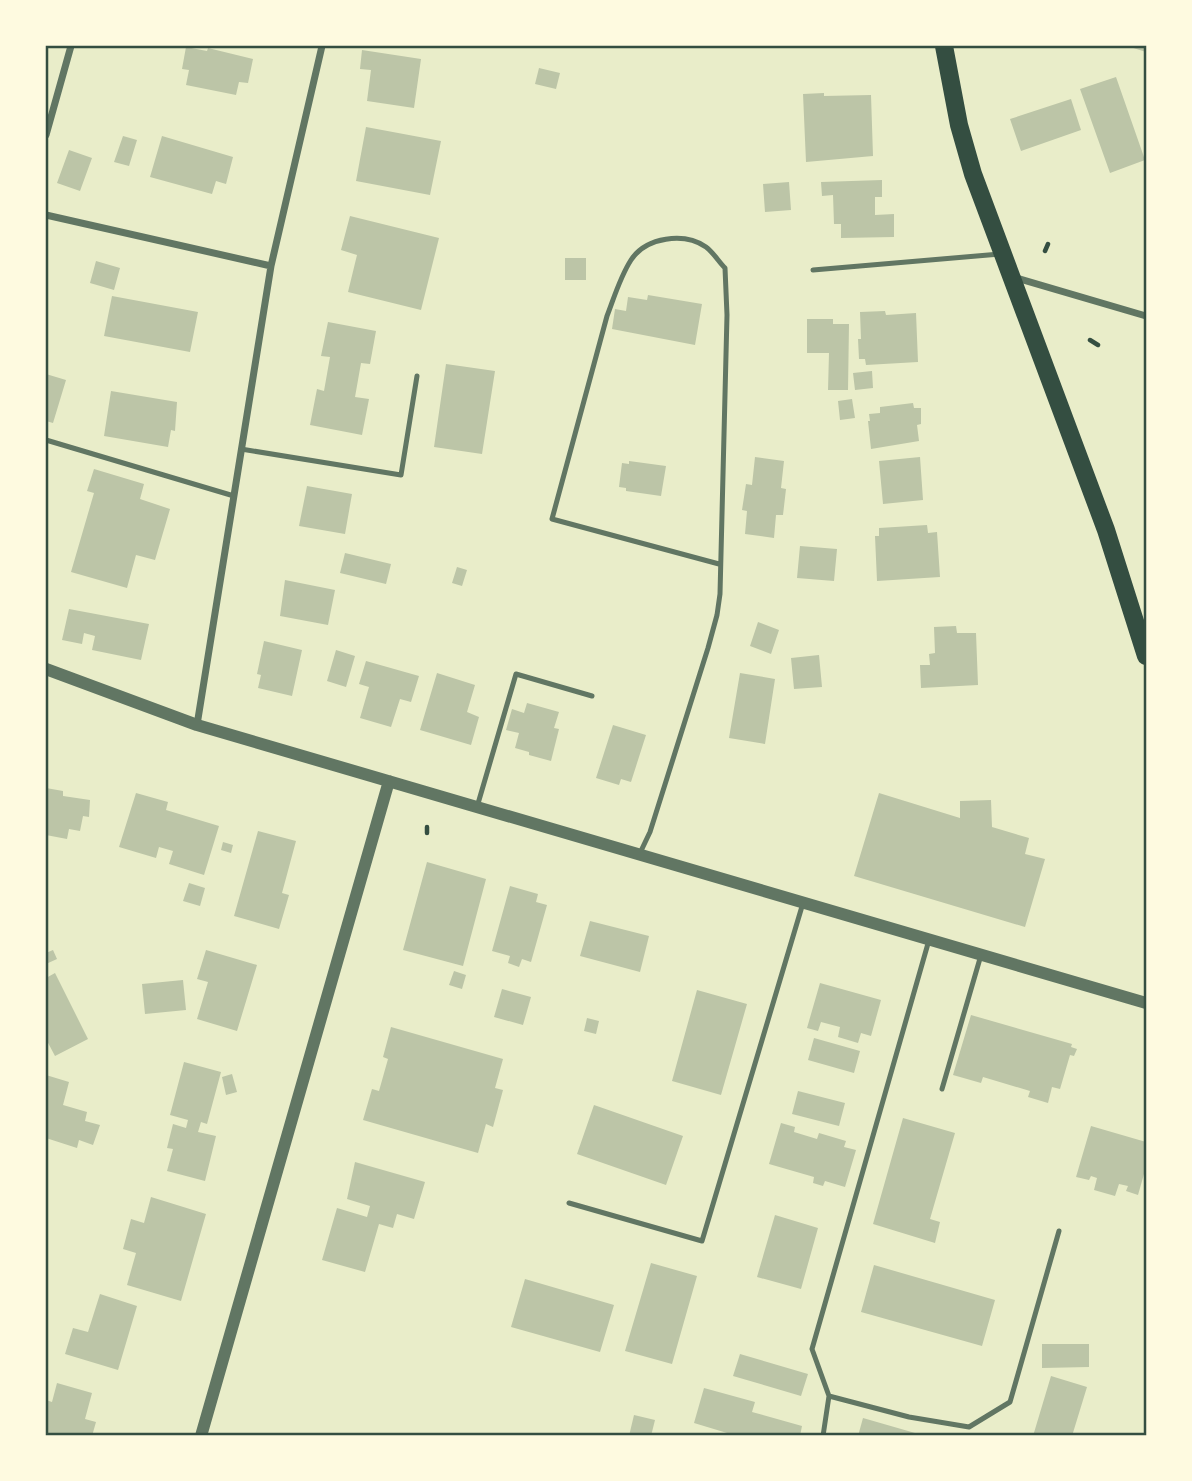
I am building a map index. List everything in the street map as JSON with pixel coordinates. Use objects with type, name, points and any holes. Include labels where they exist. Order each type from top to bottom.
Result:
[{"type":"main road","points":[[944,46],[959,125],[973,174],[1106,530],[1146,656]]},
{"type":"street","points":[[46,135],[71,46]]},
{"type":"street","points":[[197,725],[271,266],[322,46]]},
{"type":"street","points":[[46,215],[271,266]]},
{"type":"street","points":[[1013,277],[1146,316]]},
{"type":"street","points":[[46,669],[197,725],[1146,1003]]},
{"type":"street","points":[[201,1436],[389,781]]},
{"type":"lane","points":[[640,853],[650,832],[719,604],[727,315],[725,268],[706,247],[684,239],[656,241],[645,246],[632,259],[617,288],[552,519],[719,564]]},
{"type":"lane","points":[[813,270],[1003,253]]},
{"type":"lane","points":[[242,449],[401,475],[417,376]]},
{"type":"lane","points":[[46,440],[234,496]]},
{"type":"lane","points":[[477,807],[516,674],[592,696]]},
{"type":"lane","points":[[569,1203],[702,1241],[803,903]]},
{"type":"lane","points":[[823,1436],[829,1396],[812,1349],[929,940]]},
{"type":"lane","points":[[942,1089],[981,955]]},
{"type":"lane","points":[[829,1396],[909,1417],[969,1427],[1010,1402],[1059,1231]]},
{"type":"path","points":[[1045,251],[1048,243]]},
{"type":"path","points":[[1090,340],[1098,345]]},
{"type":"building","points":[[1127,46],[1146,46],[1146,52]]},
{"type":"building","points":[[186,47],[207,51],[208,48],[253,59],[248,83],[239,82],[236,95],[186,85],[189,70],[182,69]]},
{"type":"building","points":[[362,50],[421,59],[414,108],[367,101],[371,70],[360,69]]},
{"type":"building","points":[[539,68],[560,73],[556,89],[535,84]]},
{"type":"building","points":[[1116,77],[1145,160],[1110,173],[1080,89]]},
{"type":"building","points":[[824,93],[824,96],[871,95],[873,156],[806,162],[803,94]]},
{"type":"building","points":[[1071,99],[1081,130],[1021,151],[1010,119]]},
{"type":"building","points":[[366,127],[441,141],[430,195],[356,181]]},
{"type":"building","points":[[123,136],[137,140],[129,166],[114,162]]},
{"type":"building","points":[[162,136],[233,157],[226,184],[216,181],[212,194],[150,177]]},
{"type":"building","points":[[69,150],[92,158],[80,191],[57,183]]},
{"type":"building","points":[[882,180],[882,197],[875,197],[875,215],[894,214],[894,237],[841,238],[841,224],[834,224],[833,195],[822,196],[821,182]]},
{"type":"building","points":[[789,182],[791,210],[765,212],[763,184]]},
{"type":"building","points":[[350,216],[439,238],[421,310],[348,292],[357,255],[341,250]]},
{"type":"building","points":[[565,258],[586,258],[586,280],[565,280]]},
{"type":"building","points":[[96,261],[120,268],[114,290],[90,283]]},
{"type":"building","points":[[648,295],[702,304],[695,345],[612,329],[615,309],[626,311],[628,297],[647,300]]},
{"type":"building","points":[[112,296],[198,312],[190,352],[104,336]]},
{"type":"building","points":[[885,311],[886,315],[916,313],[918,362],[866,365],[865,359],[859,359],[860,312]]},
{"type":"building","points":[[807,319],[833,319],[833,324],[849,324],[848,390],[828,390],[829,353],[807,353]]},
{"type":"building","points":[[328,322],[376,331],[370,364],[361,363],[355,397],[369,399],[362,435],[310,425],[317,389],[324,391],[330,357],[321,356]]},
{"type":"building","points":[[446,364],[495,371],[482,454],[434,447]]},
{"type":"building","points":[[872,371],[873,388],[855,390],[853,373]]},
{"type":"building","points":[[46,374],[66,380],[53,423],[46,421]]},
{"type":"building","points":[[111,391],[177,402],[175,431],[171,430],[168,447],[104,436]]},
{"type":"building","points":[[852,399],[855,418],[840,420],[838,401]]},
{"type":"building","points":[[913,403],[914,408],[921,408],[921,424],[917,425],[919,441],[871,449],[869,414],[880,413],[880,407]]},
{"type":"building","points":[[755,457],[784,461],[781,488],[786,489],[783,515],[776,515],[774,538],[745,534],[747,511],[742,510],[746,484],[752,485]]},
{"type":"building","points":[[920,457],[923,500],[883,504],[879,461]]},
{"type":"building","points":[[629,461],[666,466],[661,496],[626,491],[626,488],[619,487],[622,463],[629,464]]},
{"type":"building","points":[[94,469],[144,484],[140,499],[170,509],[155,560],[136,555],[127,588],[71,572],[94,493],[87,491]]},
{"type":"building","points":[[307,486],[352,494],[345,534],[299,526]]},
{"type":"building","points":[[927,525],[928,533],[937,532],[940,577],[877,581],[875,536],[879,536],[879,528]]},
{"type":"building","points":[[800,546],[837,549],[834,581],[797,578]]},
{"type":"building","points":[[345,553],[391,564],[386,584],[340,573]]},
{"type":"building","points":[[457,567],[467,570],[462,586],[452,583]]},
{"type":"building","points":[[285,580],[335,590],[328,625],[280,616]]},
{"type":"building","points":[[69,609],[149,624],[141,660],[92,650],[95,636],[84,633],[82,644],[62,640]]},
{"type":"building","points":[[758,622],[779,630],[771,654],[750,646]]},
{"type":"building","points":[[956,626],[957,633],[976,633],[978,685],[921,688],[920,665],[930,665],[929,654],[935,653],[934,627]]},
{"type":"building","points":[[264,641],[302,650],[292,696],[258,688],[261,675],[257,674]]},
{"type":"building","points":[[336,650],[355,656],[346,687],[327,681]]},
{"type":"building","points":[[819,655],[822,687],[794,689],[791,658]]},
{"type":"building","points":[[366,661],[419,676],[411,702],[400,699],[391,727],[360,718],[369,687],[359,684]]},
{"type":"building","points":[[437,673],[475,685],[467,712],[479,717],[471,745],[420,730]]},
{"type":"building","points":[[740,673],[775,679],[765,744],[729,738]]},
{"type":"building","points":[[527,703],[559,712],[554,728],[559,729],[551,761],[515,748],[519,733],[506,730],[512,709],[524,713]]},
{"type":"building","points":[[613,725],[646,735],[631,782],[621,779],[619,785],[596,778]]},
{"type":"building","points":[[46,788],[63,791],[63,796],[90,800],[89,817],[83,816],[80,831],[69,829],[67,839],[46,835]]},
{"type":"building","points":[[136,793],[168,802],[166,810],[219,826],[204,875],[169,864],[173,851],[159,847],[156,858],[119,847]]},
{"type":"building","points":[[879,793],[960,818],[960,801],[991,800],[992,827],[1029,838],[1025,854],[1045,859],[1025,927],[854,876]]},
{"type":"building","points":[[258,831],[296,841],[282,893],[289,895],[279,929],[234,916]]},
{"type":"building","points":[[223,842],[233,845],[231,853],[221,850]]},
{"type":"building","points":[[427,862],[486,879],[463,966],[403,950]]},
{"type":"building","points":[[189,883],[205,888],[200,906],[183,901]]},
{"type":"building","points":[[510,886],[538,894],[536,902],[547,905],[531,962],[522,959],[519,967],[508,963],[510,956],[492,951]]},
{"type":"building","points":[[590,921],[649,936],[640,972],[580,956]]},
{"type":"building","points":[[53,950],[57,959],[46,964],[46,953]]},
{"type":"building","points":[[206,950],[257,965],[237,1031],[197,1019],[208,982],[197,979]]},
{"type":"building","points":[[454,971],[466,975],[462,989],[449,985]]},
{"type":"building","points":[[55,973],[88,1039],[55,1056],[46,1039],[46,978]]},
{"type":"building","points":[[183,980],[186,1010],[145,1014],[142,984]]},
{"type":"building","points":[[820,983],[881,1000],[871,1036],[861,1033],[858,1043],[838,1037],[840,1027],[821,1022],[818,1031],[807,1028]]},
{"type":"building","points":[[502,989],[531,997],[523,1025],[494,1017]]},
{"type":"building","points":[[697,990],[747,1004],[721,1095],[672,1081]]},
{"type":"building","points":[[971,1015],[1072,1044],[1071,1047],[1077,1049],[1074,1056],[1070,1055],[1060,1089],[1052,1087],[1048,1103],[1028,1097],[1030,1091],[983,1077],[981,1083],[953,1075]]},
{"type":"building","points":[[587,1018],[599,1021],[596,1034],[584,1031]]},
{"type":"building","points":[[391,1027],[503,1059],[495,1088],[503,1090],[493,1127],[486,1124],[478,1153],[363,1120],[372,1089],[379,1091],[388,1059],[383,1057]]},
{"type":"building","points":[[814,1038],[860,1051],[854,1073],[808,1060]]},
{"type":"building","points":[[184,1062],[221,1072],[207,1124],[201,1122],[198,1132],[216,1136],[205,1181],[167,1171],[173,1149],[167,1148],[173,1124],[186,1128],[188,1120],[170,1115]]},
{"type":"building","points":[[232,1074],[237,1092],[226,1095],[222,1077]]},
{"type":"building","points":[[46,1075],[69,1082],[63,1105],[87,1112],[85,1121],[100,1125],[93,1145],[79,1140],[77,1148],[46,1138]]},
{"type":"building","points":[[798,1091],[845,1103],[839,1126],[792,1114]]},
{"type":"building","points":[[594,1105],[683,1136],[666,1185],[577,1154]]},
{"type":"building","points":[[903,1118],[955,1133],[930,1219],[940,1222],[935,1243],[873,1224]]},
{"type":"building","points":[[781,1123],[795,1127],[794,1132],[817,1139],[819,1133],[846,1141],[844,1147],[856,1150],[845,1187],[825,1181],[823,1186],[813,1183],[814,1177],[769,1164]]},
{"type":"building","points":[[1091,1126],[1146,1142],[1146,1167],[1138,1195],[1126,1191],[1128,1186],[1119,1184],[1115,1196],[1094,1190],[1097,1178],[1091,1176],[1089,1180],[1076,1177]]},
{"type":"building","points":[[355,1162],[425,1182],[414,1219],[397,1214],[393,1228],[379,1224],[365,1272],[322,1260],[337,1208],[367,1217],[370,1206],[347,1199]]},
{"type":"building","points":[[151,1197],[206,1214],[181,1301],[127,1285],[136,1253],[123,1249],[131,1219],[144,1223]]},
{"type":"building","points":[[775,1215],[818,1228],[801,1289],[757,1277]]},
{"type":"building","points":[[651,1263],[697,1276],[672,1364],[625,1351]]},
{"type":"building","points":[[874,1265],[995,1300],[982,1346],[861,1312]]},
{"type":"building","points":[[525,1279],[614,1305],[600,1352],[511,1327]]},
{"type":"building","points":[[100,1294],[137,1306],[118,1370],[65,1354],[73,1328],[88,1332]]},
{"type":"building","points":[[1042,1344],[1089,1344],[1089,1367],[1042,1368]]},
{"type":"building","points":[[740,1354],[808,1374],[801,1396],[733,1376]]},
{"type":"building","points":[[1051,1376],[1087,1387],[1072,1436],[1033,1436]]},
{"type":"building","points":[[57,1383],[92,1393],[85,1419],[96,1422],[92,1436],[46,1436],[46,1400],[52,1402]]},
{"type":"building","points":[[704,1388],[755,1402],[752,1412],[802,1426],[800,1436],[737,1436],[694,1423]]},
{"type":"building","points":[[634,1415],[655,1420],[651,1436],[629,1436]]},
{"type":"building","points":[[863,1418],[922,1435],[858,1436]]}]
